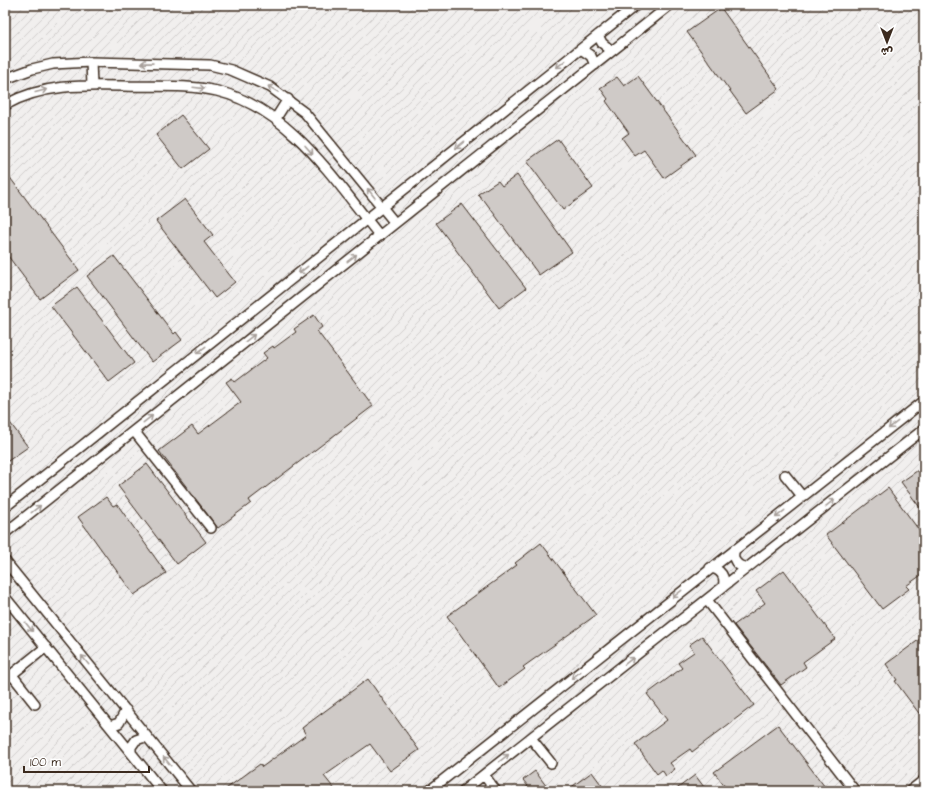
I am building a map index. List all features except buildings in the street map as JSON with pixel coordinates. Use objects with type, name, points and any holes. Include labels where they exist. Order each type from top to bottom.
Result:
[{"type":"lane","points":[[5,507],[636,5]]},
{"type":"lane","points":[[5,533],[670,5]]},
{"type":"lane","points":[[598,35],[605,46],[612,51]]},
{"type":"lane","points":[[581,49],[588,53],[595,65]]},
{"type":"lane","points":[[5,79],[32,69],[53,64],[91,62],[210,65],[251,77],[288,99],[320,128],[395,223]]},
{"type":"lane","points":[[91,62],[92,85]]},
{"type":"lane","points":[[5,105],[43,90],[62,86],[92,85],[196,88],[217,91],[258,107],[276,118],[293,132],[308,148],[380,236]]},
{"type":"lane","points":[[276,118],[288,99]]},
{"type":"lane","points":[[429,791],[710,568],[924,401]]},
{"type":"lane","points":[[463,791],[924,430]]},
{"type":"lane","points":[[134,431],[211,528]]},
{"type":"lane","points":[[785,476],[802,496]]},
{"type":"lane","points":[[735,549],[733,557],[737,564],[748,567]]},
{"type":"lane","points":[[5,561],[191,791]]},
{"type":"lane","points":[[710,568],[719,571],[722,574],[724,583],[723,587]]},
{"type":"lane","points":[[5,597],[162,791]]},
{"type":"lane","points":[[707,600],[855,791]]},
{"type":"lane","points":[[35,704],[8,678],[46,647]]},
{"type":"lane","points":[[110,726],[119,723],[125,715],[126,710]]},
{"type":"lane","points":[[131,752],[131,747],[136,740],[144,738],[149,739]]},
{"type":"lane","points":[[531,738],[551,764]]},
{"type":"lane","points":[[484,774],[496,791]]},
{"type":"lane","points":[[910,791],[924,780]]},
{"type":"shaded area","points":[[5,5],[924,5],[924,791],[5,791]]}]
